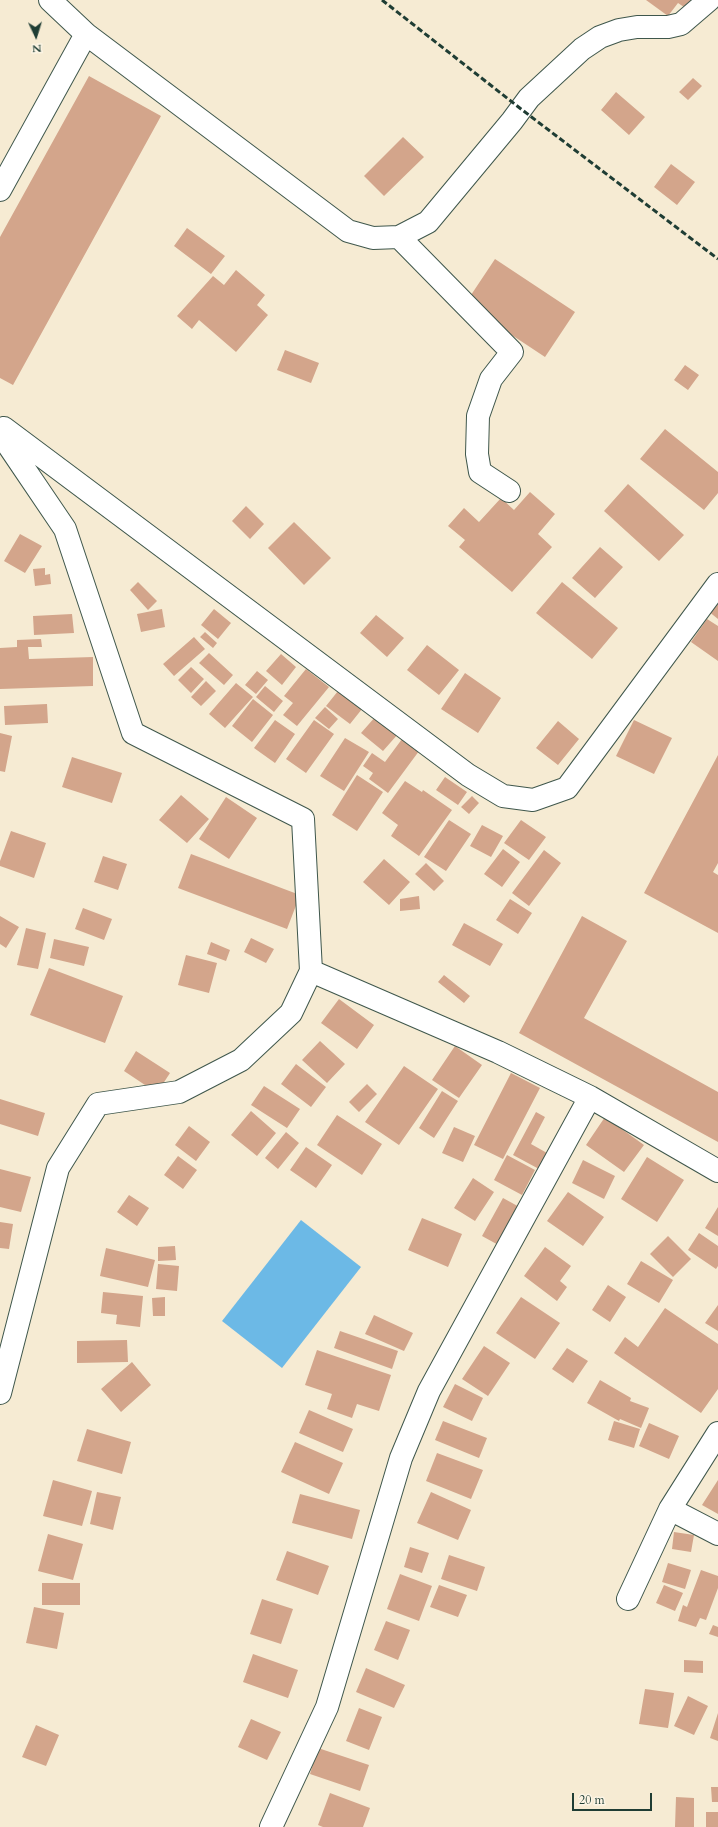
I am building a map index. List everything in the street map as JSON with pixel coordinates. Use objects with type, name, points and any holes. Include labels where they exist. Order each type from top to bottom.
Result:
[{"type":"street","points":[[50,0],[86,34],[348,231],[373,238],[399,237],[428,222],[512,121],[529,98],[582,49],[600,37],[619,30],[637,27],[668,27],[681,24],[709,0]]},
{"type":"street","points":[[0,190],[86,34]]},
{"type":"street","points":[[399,237],[512,352],[491,379],[478,416],[477,454],[480,472],[509,491]]},
{"type":"street","points":[[0,425],[468,775],[503,796],[533,800],[568,788],[718,584]]},
{"type":"street","points":[[0,433],[65,529],[133,733],[303,819],[311,971],[291,1013],[241,1060],[179,1092],[98,1104],[58,1168],[0,1393]]},
{"type":"street","points":[[311,971],[498,1052],[590,1097],[718,1171]]},
{"type":"street","points":[[271,1827],[327,1708],[401,1458],[429,1391],[590,1097]]},
{"type":"street","points":[[628,1599],[670,1509],[718,1434]]},
{"type":"street","points":[[670,1509],[718,1534]]},
{"type":"water","points":[[301,1220],[361,1267],[282,1368],[222,1321]]},
{"type":"building","points":[[646,0],[694,0],[687,9],[678,3],[668,16]]},
{"type":"building","points":[[89,76],[161,116],[13,385],[0,378],[0,237]]},
{"type":"building","points":[[693,78],[702,86],[688,100],[679,92]]},
{"type":"building","points":[[616,92],[645,117],[629,135],[601,110]]},
{"type":"building","points":[[403,137],[424,157],[384,196],[364,176]]},
{"type":"building","points":[[671,164],[695,182],[677,205],[654,187]]},
{"type":"building","points":[[187,228],[225,256],[211,274],[174,246]]},
{"type":"building","points":[[495,259],[575,312],[545,357],[465,304]]},
{"type":"building","points":[[236,270],[265,295],[257,305],[268,315],[236,352],[199,320],[192,329],[177,316],[213,276],[224,285]]},
{"type":"building","points":[[285,350],[319,363],[311,383],[277,370]]},
{"type":"building","points":[[685,365],[699,375],[688,390],[674,380]]},
{"type":"building","points":[[665,429],[718,472],[718,493],[704,510],[640,459]]},
{"type":"building","points":[[628,484],[684,535],[659,561],[604,511]]},
{"type":"building","points":[[530,492],[555,514],[538,534],[552,547],[512,592],[459,547],[465,540],[448,526],[464,508],[479,522],[501,498],[514,510]]},
{"type":"building","points":[[246,506],[264,524],[250,539],[232,521]]},
{"type":"building","points":[[294,522],[331,558],[304,585],[268,548]]},
{"type":"building","points":[[20,534],[42,546],[25,573],[4,561]]},
{"type":"building","points":[[600,547],[623,567],[595,598],[572,578]]},
{"type":"building","points":[[45,568],[45,575],[50,574],[51,584],[35,586],[33,569]]},
{"type":"building","points":[[138,582],[157,601],[148,610],[130,590]]},
{"type":"building","points":[[562,582],[618,628],[592,659],[536,613]]},
{"type":"building","points":[[718,599],[718,619],[708,611]]},
{"type":"building","points":[[162,609],[165,627],[141,632],[137,614]]},
{"type":"building","points":[[214,609],[231,623],[218,639],[201,625]]},
{"type":"building","points":[[72,614],[74,633],[34,635],[33,616]]},
{"type":"building","points":[[376,615],[404,638],[387,657],[360,633]]},
{"type":"building","points":[[707,619],[718,626],[718,661],[691,642]]},
{"type":"building","points":[[205,632],[217,643],[213,648],[200,637]]},
{"type":"building","points":[[194,637],[205,649],[174,676],[163,664]]},
{"type":"building","points":[[41,639],[42,647],[28,647],[29,659],[93,657],[93,686],[0,689],[0,648],[17,647],[17,640]]},
{"type":"building","points":[[427,645],[459,670],[439,695],[407,670]]},
{"type":"building","points":[[209,653],[233,675],[224,685],[199,663]]},
{"type":"building","points":[[281,654],[296,667],[282,685],[266,671]]},
{"type":"building","points":[[191,667],[204,679],[191,693],[178,680]]},
{"type":"building","points":[[306,669],[329,687],[297,726],[283,715],[293,703],[284,696]]},
{"type":"building","points":[[257,671],[268,680],[256,694],[245,685]]},
{"type":"building","points":[[465,673],[501,698],[478,733],[441,709]]},
{"type":"building","points":[[206,681],[216,691],[201,706],[191,697]]},
{"type":"building","points":[[236,683],[253,697],[225,728],[209,714]]},
{"type":"building","points":[[265,686],[283,701],[274,712],[256,697]]},
{"type":"building","points":[[338,691],[362,709],[350,724],[326,706]]},
{"type":"building","points":[[253,699],[273,715],[252,742],[232,726]]},
{"type":"building","points":[[47,704],[48,723],[5,725],[4,706]]},
{"type":"building","points":[[325,707],[338,719],[329,729],[315,718]]},
{"type":"building","points":[[376,716],[398,734],[383,751],[361,733]]},
{"type":"building","points":[[275,720],[295,734],[275,763],[254,748]]},
{"type":"building","points":[[314,720],[334,734],[306,773],[286,759]]},
{"type":"building","points":[[634,720],[672,738],[654,774],[616,756]]},
{"type":"building","points":[[558,721],[579,739],[558,765],[536,748]]},
{"type":"building","points":[[0,733],[12,736],[5,772],[0,771]]},
{"type":"building","points":[[405,735],[422,747],[388,793],[369,779],[373,773],[363,766],[372,753],[385,762]]},
{"type":"building","points":[[345,738],[369,752],[344,791],[320,776]]},
{"type":"building","points":[[718,755],[718,863],[713,872],[718,875],[718,933],[644,893]]},
{"type":"building","points":[[72,757],[122,773],[112,803],[62,787]]},
{"type":"building","points":[[357,775],[383,792],[357,831],[332,815]]},
{"type":"building","points":[[445,777],[467,792],[458,805],[436,790]]},
{"type":"building","points":[[405,781],[422,792],[423,790],[452,810],[419,856],[391,836],[398,825],[382,813]]},
{"type":"building","points":[[181,795],[209,819],[187,843],[159,820]]},
{"type":"building","points":[[472,796],[479,803],[469,814],[461,807]]},
{"type":"building","points":[[226,797],[257,818],[229,859],[199,839]]},
{"type":"building","points":[[449,820],[471,834],[446,871],[424,857]]},
{"type":"building","points":[[521,820],[546,837],[529,860],[504,843]]},
{"type":"building","points":[[482,825],[503,836],[491,857],[470,846]]},
{"type":"building","points":[[11,831],[46,843],[34,878],[0,866],[0,861]]},
{"type":"building","points":[[503,849],[520,862],[502,887],[484,874]]},
{"type":"building","points":[[544,850],[561,863],[529,906],[512,893]]},
{"type":"building","points":[[191,854],[300,895],[287,929],[178,888]]},
{"type":"building","points":[[103,856],[127,864],[118,890],[94,882]]},
{"type":"building","points":[[384,859],[410,882],[389,905],[363,882]]},
{"type":"building","points":[[426,863],[444,881],[434,891],[415,874]]},
{"type":"building","points":[[419,896],[420,909],[400,911],[400,899]]},
{"type":"building","points":[[510,899],[532,913],[518,934],[496,920]]},
{"type":"building","points":[[83,908],[112,919],[104,940],[75,929]]},
{"type":"building","points":[[0,916],[19,927],[6,948],[0,944]]},
{"type":"building","points":[[582,916],[627,941],[584,1018],[718,1092],[718,1142],[519,1033]]},
{"type":"building","points":[[464,923],[503,944],[490,966],[452,945]]},
{"type":"building","points":[[26,928],[46,933],[38,969],[17,965]]},
{"type":"building","points":[[251,938],[274,949],[266,963],[244,952]]},
{"type":"building","points":[[54,939],[89,947],[84,966],[50,958]]},
{"type":"building","points":[[211,942],[230,950],[226,961],[207,954]]},
{"type":"building","points":[[186,955],[217,963],[209,993],[178,985]]},
{"type":"building","points":[[49,968],[123,996],[105,1043],[30,1015]]},
{"type":"building","points":[[444,975],[470,996],[464,1003],[438,982]]},
{"type":"building","points":[[339,999],[374,1025],[357,1049],[321,1023]]},
{"type":"building","points":[[320,1041],[345,1064],[327,1083],[302,1060]]},
{"type":"building","points":[[455,1046],[482,1065],[459,1098],[432,1080]]},
{"type":"building","points":[[136,1051],[170,1073],[157,1093],[124,1071]]},
{"type":"building","points":[[296,1064],[326,1087],[311,1107],[281,1084]]},
{"type":"building","points":[[404,1066],[438,1089],[399,1145],[365,1122]]},
{"type":"building","points":[[511,1073],[540,1088],[503,1159],[474,1145]]},
{"type":"building","points":[[367,1084],[377,1094],[359,1112],[349,1102]]},
{"type":"building","points":[[264,1086],[300,1109],[287,1128],[251,1105]]},
{"type":"building","points":[[442,1091],[458,1101],[434,1138],[419,1128]]},
{"type":"building","points":[[0,1099],[45,1113],[38,1136],[0,1124]]},
{"type":"building","points":[[251,1111],[276,1133],[257,1156],[231,1135]]},
{"type":"building","points":[[536,1112],[545,1117],[531,1144],[547,1153],[539,1169],[513,1155]]},
{"type":"building","points":[[337,1115],[382,1144],[362,1175],[317,1145]]},
{"type":"building","points":[[605,1117],[644,1145],[624,1172],[586,1145]]},
{"type":"building","points":[[189,1126],[210,1142],[196,1161],[175,1145]]},
{"type":"building","points":[[454,1127],[475,1136],[463,1162],[442,1153]]},
{"type":"building","points":[[286,1132],[299,1143],[278,1169],[265,1158]]},
{"type":"building","points":[[306,1147],[332,1165],[316,1188],[290,1170]]},
{"type":"building","points":[[507,1155],[535,1170],[522,1195],[494,1180]]},
{"type":"building","points":[[178,1156],[197,1170],[183,1189],[164,1175]]},
{"type":"building","points":[[647,1157],[684,1180],[657,1222],[621,1199]]},
{"type":"building","points":[[583,1160],[615,1176],[604,1199],[572,1183]]},
{"type":"building","points":[[0,1169],[31,1177],[21,1212],[0,1207]]},
{"type":"building","points":[[473,1178],[494,1192],[475,1221],[454,1208]]},
{"type":"building","points":[[568,1192],[604,1217],[583,1246],[547,1221]]},
{"type":"building","points":[[129,1195],[149,1208],[137,1226],[117,1212]]},
{"type":"building","points":[[503,1198],[523,1209],[502,1247],[482,1236]]},
{"type":"building","points":[[718,1207],[718,1236],[705,1228]]},
{"type":"building","points":[[422,1218],[462,1234],[448,1267],[408,1250]]},
{"type":"building","points":[[0,1222],[13,1224],[9,1249],[0,1248]]},
{"type":"building","points":[[699,1233],[718,1246],[718,1266],[716,1269],[688,1250]]},
{"type":"building","points":[[668,1236],[691,1259],[673,1277],[650,1254]]},
{"type":"building","points":[[175,1246],[176,1260],[158,1261],[158,1247]]},
{"type":"building","points":[[545,1247],[571,1266],[560,1281],[567,1287],[557,1301],[524,1276]]},
{"type":"building","points":[[106,1248],[155,1260],[148,1287],[100,1276]]},
{"type":"building","points":[[641,1261],[673,1280],[659,1303],[627,1284]]},
{"type":"building","points":[[158,1264],[179,1266],[177,1291],[156,1289]]},
{"type":"building","points":[[608,1285],[626,1297],[610,1322],[592,1310]]},
{"type":"building","points":[[103,1292],[143,1296],[140,1327],[116,1324],[117,1315],[101,1313]]},
{"type":"building","points":[[165,1297],[165,1316],[153,1316],[152,1298]]},
{"type":"building","points":[[521,1297],[560,1323],[535,1359],[496,1333]]},
{"type":"building","points":[[718,1305],[718,1331],[705,1323]]},
{"type":"building","points":[[665,1308],[718,1344],[718,1389],[701,1413],[614,1353],[625,1337],[638,1347]]},
{"type":"building","points":[[374,1315],[413,1333],[404,1351],[365,1334]]},
{"type":"building","points":[[340,1331],[398,1351],[392,1369],[334,1348]]},
{"type":"building","points":[[127,1340],[128,1362],[77,1363],[77,1341]]},
{"type":"building","points":[[484,1346],[510,1363],[488,1396],[462,1379]]},
{"type":"building","points":[[567,1348],[588,1361],[573,1383],[552,1369]]},
{"type":"building","points":[[317,1350],[391,1375],[379,1411],[357,1404],[352,1418],[327,1409],[332,1394],[305,1385]]},
{"type":"building","points":[[132,1362],[151,1385],[121,1412],[101,1389]]},
{"type":"building","points":[[600,1380],[631,1398],[630,1401],[649,1408],[641,1428],[620,1419],[619,1421],[587,1403]]},
{"type":"building","points":[[455,1384],[483,1398],[472,1421],[443,1407]]},
{"type":"building","points":[[309,1410],[353,1429],[343,1452],[299,1433]]},
{"type":"building","points":[[443,1421],[487,1438],[479,1458],[435,1440]]},
{"type":"building","points":[[614,1421],[640,1429],[634,1448],[608,1440]]},
{"type":"building","points":[[649,1423],[679,1436],[669,1459],[639,1446]]},
{"type":"building","points":[[87,1429],[131,1442],[122,1474],[77,1461]]},
{"type":"building","points":[[295,1442],[343,1463],[329,1494],[281,1472]]},
{"type":"building","points":[[437,1453],[483,1470],[471,1499],[426,1481]]},
{"type":"building","points":[[53,1480],[92,1491],[82,1526],[43,1516]]},
{"type":"building","points":[[718,1480],[718,1514],[702,1505]]},
{"type":"building","points":[[97,1492],[121,1497],[113,1530],[90,1524]]},
{"type":"building","points":[[431,1492],[471,1510],[458,1540],[417,1523]]},
{"type":"building","points":[[300,1494],[360,1510],[352,1539],[292,1523]]},
{"type":"building","points":[[674,1532],[694,1535],[691,1552],[672,1549]]},
{"type":"building","points":[[48,1534],[83,1544],[73,1580],[38,1571]]},
{"type":"building","points":[[410,1547],[429,1553],[422,1573],[404,1567]]},
{"type":"building","points":[[287,1551],[329,1566],[318,1595],[276,1580]]},
{"type":"building","points":[[449,1555],[485,1567],[477,1591],[441,1579]]},
{"type":"building","points":[[668,1563],[691,1570],[685,1589],[662,1582]]},
{"type":"building","points":[[701,1570],[718,1576],[718,1588],[706,1620],[700,1618],[696,1627],[678,1621],[683,1605],[687,1607]]},
{"type":"building","points":[[400,1574],[432,1586],[419,1621],[387,1609]]},
{"type":"building","points":[[42,1583],[80,1583],[80,1605],[42,1605]]},
{"type":"building","points":[[439,1585],[467,1595],[458,1617],[430,1607]]},
{"type":"building","points":[[664,1585],[683,1593],[675,1611],[656,1603]]},
{"type":"building","points":[[262,1599],[293,1609],[281,1644],[250,1634]]},
{"type":"building","points":[[34,1607],[64,1613],[57,1649],[26,1643]]},
{"type":"building","points":[[386,1621],[410,1630],[398,1660],[374,1650]]},
{"type":"building","points":[[713,1625],[718,1627],[718,1637],[709,1634]]},
{"type":"building","points":[[253,1654],[298,1670],[288,1698],[243,1682]]},
{"type":"building","points":[[684,1660],[703,1661],[703,1673],[684,1672]]},
{"type":"building","points":[[366,1668],[405,1685],[394,1708],[356,1692]]},
{"type":"building","points":[[645,1689],[674,1693],[668,1728],[639,1724]]},
{"type":"building","points":[[688,1696],[708,1706],[694,1735],[674,1726]]},
{"type":"building","points":[[359,1708],[382,1717],[369,1750],[346,1741]]},
{"type":"building","points":[[718,1713],[718,1741],[710,1738]]},
{"type":"building","points":[[251,1719],[281,1732],[267,1760],[238,1747]]},
{"type":"building","points":[[36,1725],[59,1735],[46,1766],[22,1757]]},
{"type":"building","points":[[318,1748],[369,1765],[360,1791],[310,1774]]},
{"type":"building","points":[[711,1787],[718,1787],[718,1802],[712,1802]]},
{"type":"building","points":[[330,1793],[370,1808],[363,1827],[323,1827],[318,1825]]},
{"type":"building","points":[[676,1797],[694,1798],[694,1827],[675,1827]]},
{"type":"building","points":[[706,1812],[718,1812],[718,1827],[706,1827]]},
{"type":"railway","points":[[382,0],[521,109],[718,259]]}]
